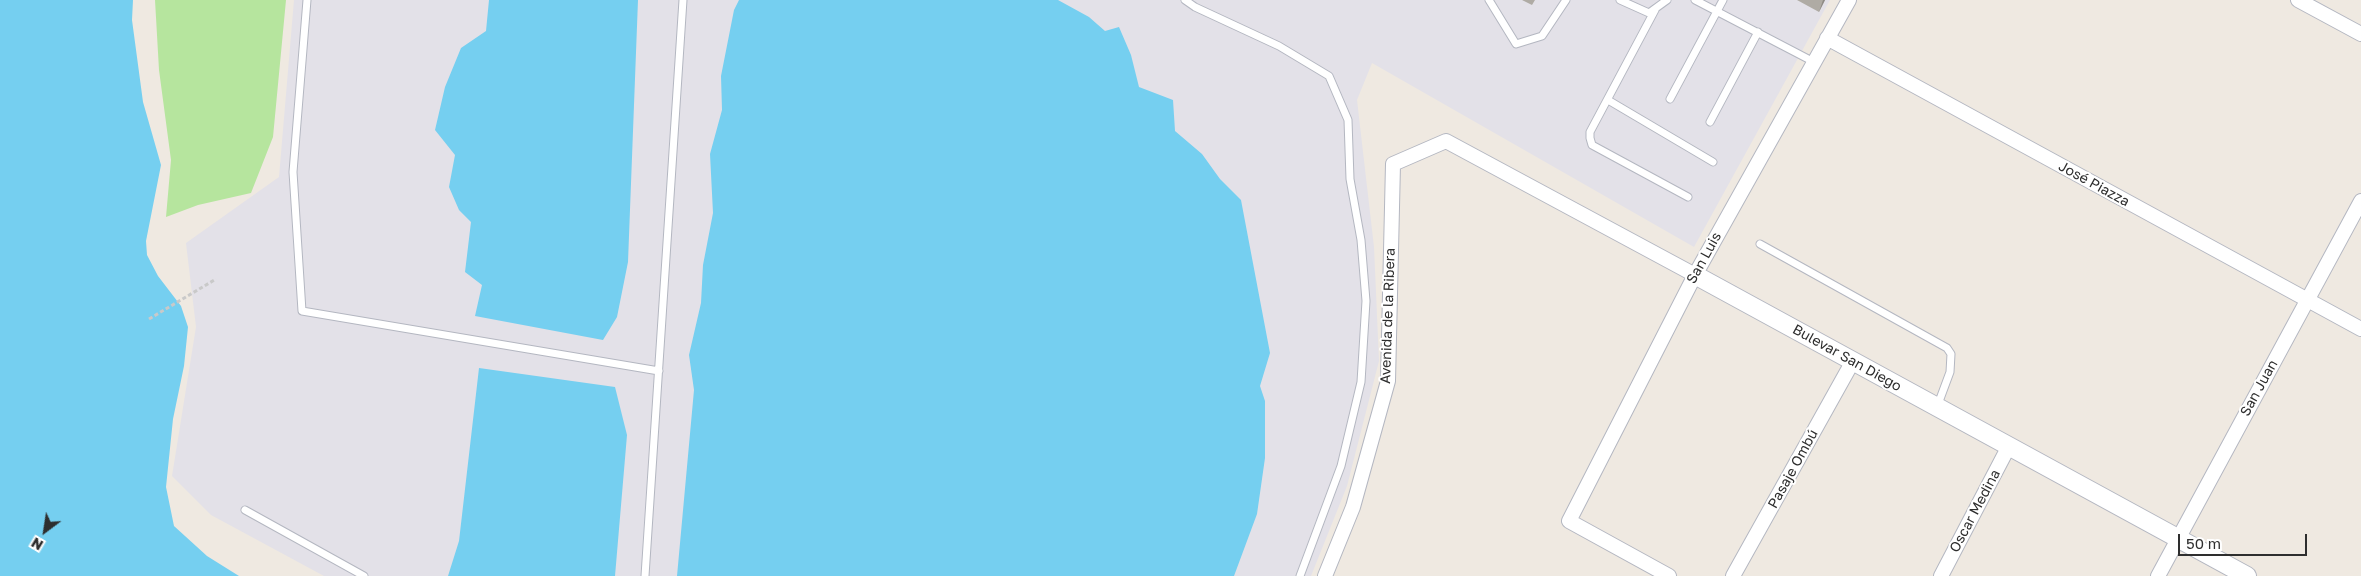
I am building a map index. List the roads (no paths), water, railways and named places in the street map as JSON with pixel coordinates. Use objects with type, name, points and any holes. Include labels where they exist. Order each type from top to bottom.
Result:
[{"type":"street","name":"San Luis","points":[[1669,576],[1569,521],[1694,275],[1849,0]]},
{"type":"street","points":[[2298,0],[2361,34]]},
{"type":"street","name":"José Piazza","points":[[1827,38],[2361,329]]},
{"type":"street","name":"Bulevar San Diego","points":[[1446,142],[2247,576]]},
{"type":"street","name":"Avenida de la Ribera","points":[[1325,576],[1353,507],[1388,381],[1393,164],[1446,142]]},
{"type":"street","name":"San Juan","points":[[2158,576],[2361,201]]},
{"type":"street","name":"Pasaje Ombú","points":[[1733,576],[1854,362]]},
{"type":"street","name":"Oscar Medina","points":[[1940,576],[2009,446]]},
{"type":"lane","points":[[307,0],[293,172],[302,311],[659,371]]},
{"type":"lane","points":[[645,576],[683,0]]},
{"type":"lane","points":[[1186,0],[1196,7],[1279,46],[1329,76],[1348,120],[1350,179],[1361,240],[1366,301],[1361,382],[1341,466],[1300,576]]},
{"type":"lane","points":[[1489,0],[1516,44],[1542,36],[1566,0]]},
{"type":"lane","points":[[1620,0],[1649,13],[1667,0]]},
{"type":"lane","points":[[1695,0],[1814,62]]},
{"type":"lane","points":[[1670,99],[1723,0]]},
{"type":"lane","points":[[1655,10],[1590,132],[1592,145],[1688,197]]},
{"type":"lane","points":[[1710,122],[1758,32]]},
{"type":"lane","points":[[1608,100],[1712,162]]},
{"type":"lane","points":[[1760,244],[1947,348],[1951,354],[1950,372],[1948,382],[1937,407]]},
{"type":"lane","points":[[245,510],[364,576]]},
{"type":"water","points":[[0,0],[133,0],[132,20],[143,102],[161,165],[146,241],[147,255],[158,276],[181,306],[188,327],[184,366],[173,419],[166,487],[174,526],[207,556],[239,576],[0,576]]},
{"type":"water","points":[[489,0],[638,0],[628,262],[617,317],[603,340],[475,316],[482,285],[465,272],[471,222],[459,210],[449,187],[455,155],[435,130],[445,87],[461,48],[486,31]]},
{"type":"water","points":[[739,0],[1058,0],[1089,17],[1105,31],[1119,27],[1131,55],[1139,87],[1173,100],[1175,131],[1202,154],[1220,179],[1241,200],[1270,353],[1260,386],[1265,401],[1265,458],[1257,514],[1234,576],[677,576],[694,390],[689,355],[701,303],[703,265],[713,213],[710,154],[722,110],[721,76],[734,10]]},
{"type":"water","points":[[479,368],[615,387],[627,435],[615,576],[448,576],[459,541]]}]
